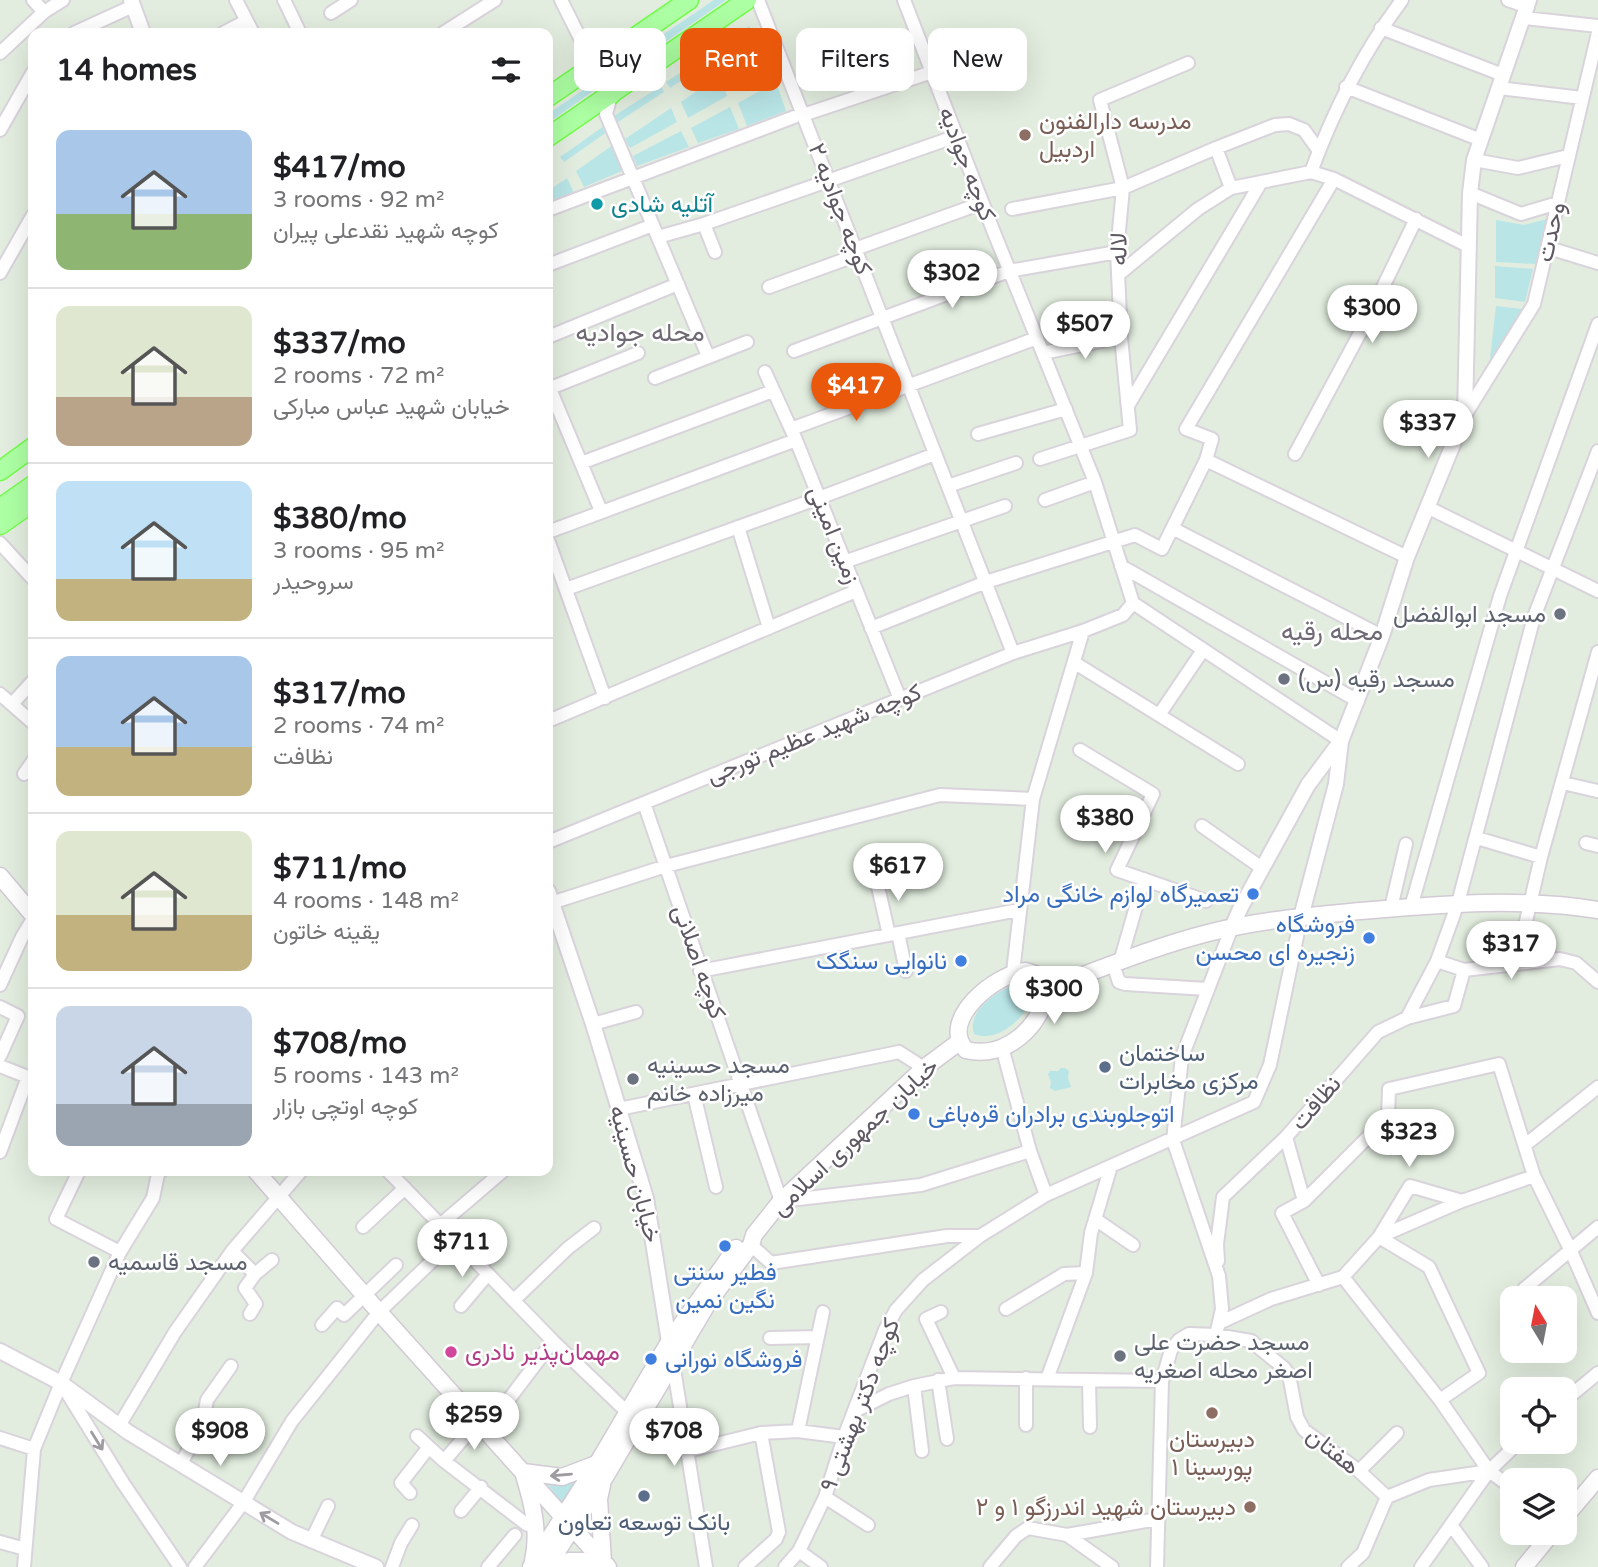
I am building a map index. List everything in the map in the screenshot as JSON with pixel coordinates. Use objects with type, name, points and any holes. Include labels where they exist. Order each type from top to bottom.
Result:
[{"type":"main road","points":[[649,28],[689,0]]},
{"type":"main road","points":[[553,134],[747,0]]},
{"type":"main road","points":[[553,94],[574,79]]},
{"type":"main road","points":[[609,91],[611,95]]},
{"type":"main road","points":[[0,471],[28,451]]},
{"type":"main road","points":[[0,485],[28,465]]},
{"type":"main road","points":[[0,508],[28,488]]},
{"type":"main road","points":[[0,525],[28,505]]},
{"type":"main road","points":[[1,880],[28,911]]},
{"type":"main road","points":[[1048,988],[1118,967],[1166,945],[1232,927],[1301,917],[1458,903],[1530,902],[1598,910]]},
{"type":"main road","points":[[1026,971],[1038,975],[1048,988],[1037,1019],[1021,1037],[985,1052],[966,1050],[959,1042],[957,1034],[967,1010],[981,993],[997,980],[1013,972],[1026,971]]},
{"type":"main road","name":"خیابان جمهوری اسلامی","points":[[568,1522],[673,1363],[708,1303],[781,1201],[924,1068],[959,1042]]},
{"type":"main road","points":[[260,1176],[606,1564]]},
{"type":"main road","name":"خیابان جمهوری اسلامی","points":[[600,1471],[627,1412],[669,1342],[743,1238],[753,1240]]},
{"type":"main road","points":[[523,1472],[562,1477],[600,1471],[599,1499],[606,1564]]},
{"type":"main road","points":[[523,1472],[532,1500],[535,1528],[536,1547],[531,1567]]},
{"type":"main road","points":[[1577,1503],[1598,1478]]},
{"type":"main road","points":[[531,1567],[568,1522]]},
{"type":"main road","points":[[550,1567],[568,1522]]},
{"type":"main road","points":[[1524,1567],[1542,1545]]},
{"type":"main road","points":[[550,1567],[569,1561],[606,1564]]},
{"type":"street","points":[[33,0],[44,12]]},
{"type":"street","points":[[0,53],[44,12],[63,0]]},
{"type":"street","points":[[236,0],[250,28]]},
{"type":"street","points":[[284,0],[298,28]]},
{"type":"street","points":[[331,13],[351,0]]},
{"type":"street","points":[[451,28],[495,0]]},
{"type":"street","points":[[561,0],[575,28]]},
{"type":"street","name":"کوچه جوادیه ۲","points":[[758,0],[798,116],[828,181],[1013,653]]},
{"type":"street","name":"کوچه جوادیه","points":[[904,0],[928,62]]},
{"type":"street","points":[[1311,172],[1346,87],[1381,28],[1402,0]]},
{"type":"street","points":[[1508,0],[1527,8],[1598,26]]},
{"type":"street","points":[[84,28],[132,3],[141,28]]},
{"type":"street","points":[[1218,1329],[1222,1309],[1219,1276],[1173,1140],[1182,1057],[1232,927],[1308,785],[1341,741],[1382,635],[1407,557],[1465,415],[1468,246],[1474,160],[1527,8]]},
{"type":"street","points":[[233,28],[246,21]]},
{"type":"street","points":[[1381,28],[1501,82],[1582,98]]},
{"type":"street","name":"وحدت","points":[[1465,415],[1534,304],[1598,33]]},
{"type":"street","name":"لاله","points":[[1080,445],[1130,430],[1121,337],[1117,252],[1123,188],[1101,98],[1188,62]]},
{"type":"street","points":[[553,207],[798,116],[928,73]]},
{"type":"street","points":[[0,130],[28,81]]},
{"type":"street","points":[[1346,87],[1481,140]]},
{"type":"street","name":"کوچه جوادیه","points":[[939,91],[1095,482],[1133,603]]},
{"type":"street","points":[[611,95],[606,114],[708,356]]},
{"type":"street","points":[[1012,209],[1123,188],[1275,125],[1289,124],[1304,130],[1319,151]]},
{"type":"street","points":[[553,263],[656,231],[704,223],[957,136]]},
{"type":"street","points":[[1216,148],[1231,188]]},
{"type":"street","points":[[1474,160],[1518,168],[1567,156]]},
{"type":"street","points":[[1119,274],[1198,209],[1231,188],[1311,172],[1334,179],[1468,246]]},
{"type":"street","points":[[871,628],[986,582],[1135,535],[1162,549],[1206,460],[1212,439],[1186,429],[1334,179]]},
{"type":"street","points":[[1129,404],[1260,184]]},
{"type":"street","points":[[1470,193],[1521,214],[1558,203]]},
{"type":"street","points":[[769,287],[982,203]]},
{"type":"street","points":[[1296,454],[1367,320],[1416,219]]},
{"type":"street","points":[[704,223],[715,252]]},
{"type":"street","points":[[0,273],[28,224]]},
{"type":"street","points":[[1549,248],[1598,263]]},
{"type":"street","points":[[794,351],[1009,271],[1117,252]]},
{"type":"street","points":[[553,335],[678,284]]},
{"type":"street","points":[[1411,906],[1500,596],[1598,326]]},
{"type":"street","points":[[1043,353],[1121,337]]},
{"type":"street","points":[[553,530],[909,386],[1037,338]]},
{"type":"street","points":[[655,377],[747,342]]},
{"type":"street","points":[[553,385],[638,353]]},
{"type":"street","name":"زمین امینی","points":[[765,372],[900,699]]},
{"type":"street","points":[[581,464],[773,391]]},
{"type":"street","points":[[553,399],[601,511]]},
{"type":"street","points":[[978,434],[1066,409]]},
{"type":"street","points":[[1040,459],[1080,445]]},
{"type":"street","points":[[1408,1018],[1437,961],[1458,903],[1534,617],[1598,452]]},
{"type":"street","points":[[566,589],[935,454]]},
{"type":"street","points":[[1206,460],[1407,557]]},
{"type":"street","points":[[948,486],[1016,463]]},
{"type":"street","points":[[1045,499],[1095,482]]},
{"type":"street","points":[[844,562],[1004,506]]},
{"type":"street","points":[[1427,507],[1598,591]]},
{"type":"street","points":[[738,527],[769,628]]},
{"type":"street","points":[[1174,529],[1382,635]]},
{"type":"street","points":[[0,543],[28,574]]},
{"type":"street","points":[[553,554],[605,698]]},
{"type":"street","points":[[1121,566],[1358,701]]},
{"type":"street","points":[[553,717],[605,698],[856,590]]},
{"type":"street","points":[[1133,603],[1341,741]]},
{"type":"street","name":"کوچه شهید عظیم تورجی","points":[[553,840],[1013,653],[1123,615],[1133,603]]},
{"type":"street","points":[[1013,972],[1033,799],[1083,631]]},
{"type":"street","points":[[1159,715],[1203,650]]},
{"type":"street","points":[[1516,964],[1541,857],[1598,652]]},
{"type":"street","points":[[1075,663],[1238,764]]},
{"type":"street","points":[[12,704],[28,686]]},
{"type":"street","points":[[0,694],[28,718]]},
{"type":"street","points":[[1301,917],[1336,784],[1341,741]]},
{"type":"street","points":[[1080,750],[1153,794],[1117,870],[1206,901]]},
{"type":"street","points":[[24,774],[28,768]]},
{"type":"street","points":[[1563,783],[1597,791]]},
{"type":"street","points":[[553,898],[940,795],[1033,799]]},
{"type":"street","name":"کوچه اصلانی","points":[[644,803],[781,1201]]},
{"type":"street","points":[[1202,826],[1262,868]]},
{"type":"street","points":[[1477,838],[1541,857]]},
{"type":"street","points":[[1391,908],[1406,844]]},
{"type":"street","points":[[876,878],[906,971]]},
{"type":"street","points":[[1144,879],[1118,967],[1119,982],[1208,989]]},
{"type":"street","name":"خیابان حسینیه","points":[[553,910],[593,1024],[646,1198],[669,1342]]},
{"type":"street","points":[[700,971],[1019,910]]},
{"type":"street","name":"کوچه دکتر بهشتی ۹","points":[[785,1567],[799,1551],[825,1497],[844,1437],[885,1330],[908,1294],[923,1279],[980,1236],[1046,1195],[1254,1102],[1269,1065],[1301,917]]},
{"type":"street","points":[[0,985],[28,926]]},
{"type":"street","points":[[1437,961],[1464,970],[1560,959],[1576,962],[1596,978]]},
{"type":"street","name":"نظافت","points":[[1219,1276],[1217,1244],[1223,1197],[1286,1137],[1378,1032],[1408,1018],[1454,1006],[1464,970]]},
{"type":"street","points":[[0,1007],[18,1016],[0,1056]]},
{"type":"street","points":[[593,1024],[636,1012]]},
{"type":"street","points":[[1002,1047],[1030,1151],[1046,1195]]},
{"type":"street","points":[[619,1109],[899,1052],[924,1068]]},
{"type":"street","points":[[1319,1285],[1282,1213],[1304,1201],[1388,1117],[1389,1089],[1499,1064],[1534,1176],[1598,1313]]},
{"type":"street","points":[[0,1066],[28,1077]]},
{"type":"street","points":[[0,1152],[28,1085]]},
{"type":"street","points":[[1525,1145],[1598,1087]]},
{"type":"street","points":[[694,1094],[716,1187]]},
{"type":"street","points":[[1286,1137],[1304,1201]]},
{"type":"street","points":[[781,1201],[921,1185],[1030,1151]]},
{"type":"street","points":[[1047,1379],[1086,1273],[1086,1258],[1095,1219],[1111,1166]]},
{"type":"street","points":[[76,1176],[55,1219],[120,1252]]},
{"type":"street","points":[[24,1567],[34,1449],[120,1252],[153,1198],[158,1176]]},
{"type":"street","points":[[119,1426],[175,1332],[232,1251],[297,1176]]},
{"type":"street","points":[[393,1176],[553,1341],[627,1412]]},
{"type":"street","points":[[441,1224],[497,1176]]},
{"type":"street","points":[[1379,1237],[1462,1201],[1534,1176]]},
{"type":"street","points":[[1218,1329],[1272,1299],[1343,1277],[1379,1237],[1410,1186],[1462,1201]]},
{"type":"street","points":[[363,1227],[405,1188]]},
{"type":"street","points":[[1095,1219],[1133,1245]]},
{"type":"street","points":[[1527,1286],[1598,1227]]},
{"type":"street","points":[[514,1300],[594,1228]]},
{"type":"street","points":[[753,1240],[771,1263],[947,1236],[980,1236]]},
{"type":"street","points":[[1379,1237],[1429,1268],[1479,1373],[1440,1400]]},
{"type":"street","points":[[195,1567],[243,1503],[292,1421],[379,1312],[456,1240]]},
{"type":"street","points":[[232,1251],[256,1274]]},
{"type":"street","points":[[250,1314],[256,1304],[245,1288],[272,1260]]},
{"type":"street","points":[[322,1325],[337,1308],[344,1315],[396,1265]]},
{"type":"street","points":[[1006,1309],[1065,1274],[1086,1273]]},
{"type":"street","points":[[461,1306],[488,1274]]},
{"type":"street","points":[[1343,1277],[1440,1400],[1489,1471],[1500,1479]]},
{"type":"street","points":[[798,1431],[823,1312]]},
{"type":"street","points":[[941,1312],[926,1319],[954,1378]]},
{"type":"street","name":"هفتان","points":[[1157,1567],[1162,1381],[1171,1350],[1179,1340],[1189,1334],[1218,1329],[1251,1341],[1284,1368],[1289,1374],[1300,1425],[1359,1471],[1387,1497]]},
{"type":"street","points":[[770,1338],[818,1337]]},
{"type":"street","points":[[497,1415],[553,1341]]},
{"type":"street","points":[[0,1351],[61,1383],[119,1426],[243,1503],[354,1563],[376,1567]]},
{"type":"street","points":[[673,1363],[706,1567]]},
{"type":"street","points":[[181,1464],[203,1422],[207,1400],[231,1366]]},
{"type":"street","points":[[1577,1390],[1598,1373]]},
{"type":"street","points":[[867,1377],[869,1388],[874,1393],[889,1394]]},
{"type":"street","points":[[855,1411],[889,1394],[954,1378],[1162,1381]]},
{"type":"street","points":[[1026,1378],[1026,1425]]},
{"type":"street","points":[[938,1380],[947,1439]]},
{"type":"street","points":[[1089,1380],[1090,1427]]},
{"type":"street","points":[[61,1383],[123,1483],[180,1567]]},
{"type":"street","points":[[914,1386],[922,1451]]},
{"type":"street","points":[[444,1461],[478,1421]]},
{"type":"street","points":[[688,1451],[761,1433],[798,1431],[844,1437]]},
{"type":"street","points":[[745,1567],[776,1539],[779,1532],[761,1433]]},
{"type":"street","points":[[1359,1471],[1397,1433]]},
{"type":"street","points":[[417,1436],[444,1461],[526,1524],[535,1528]]},
{"type":"street","points":[[0,1438],[34,1449]]},
{"type":"street","points":[[410,1493],[401,1483],[429,1447]]},
{"type":"street","points":[[1421,1567],[1489,1471],[1506,1454]]},
{"type":"street","points":[[1348,1567],[1363,1552],[1387,1497],[1429,1480],[1489,1471]]},
{"type":"street","points":[[461,1511],[481,1487]]},
{"type":"street","points":[[825,1497],[869,1525]]},
{"type":"street","points":[[311,1541],[328,1506]]},
{"type":"street","points":[[990,1567],[1016,1536],[1028,1528],[1067,1535],[1157,1519]]},
{"type":"street","points":[[393,1567],[401,1543],[412,1525]]},
{"type":"street","points":[[1451,1525],[1482,1567]]},
{"type":"street","points":[[488,1567],[515,1535]]},
{"type":"street","points":[[1067,1535],[1112,1567]]},
{"type":"street","points":[[0,1542],[25,1549]]},
{"type":"street","points":[[799,1551],[821,1567]]},
{"type":"shaded area","points":[[714,0],[726,0],[686,28],[680,28],[680,32],[666,42],[666,32]]},
{"type":"shaded area","points":[[680,73],[680,81],[670,88],[666,82]]},
{"type":"shaded area","points":[[582,91],[593,91],[553,119],[553,111]]},
{"type":"shaded area","points":[[653,91],[664,92],[618,122],[614,116]]},
{"type":"shaded area","points":[[696,91],[725,91],[727,96],[688,118],[681,102]]},
{"type":"shaded area","points":[[760,91],[779,91],[786,111],[747,126],[738,103]]},
{"type":"shaded area","points":[[730,107],[739,129],[698,143],[691,128]]},
{"type":"shaded area","points":[[671,108],[677,122],[630,148],[625,139]]},
{"type":"shaded area","points":[[604,126],[607,132],[564,162],[560,157]]},
{"type":"shaded area","points":[[681,131],[689,147],[637,166],[633,156]]},
{"type":"shaded area","points":[[613,145],[622,171],[584,187],[576,171]]},
{"type":"shaded area","points":[[567,178],[574,193],[553,201],[553,188]]},
{"type":"shaded area","points":[[1547,219],[1536,264],[1496,262],[1496,220],[1524,225]]},
{"type":"shaded area","points":[[1495,266],[1533,269],[1525,302],[1495,298]]},
{"type":"shaded area","points":[[1496,306],[1522,309],[1517,323],[1489,367]]},
{"type":"shaded area","points":[[1023,982],[1030,985],[1033,995],[1018,1019],[1001,1032],[983,1036],[974,1034],[975,1016],[980,1008],[996,994]]},
{"type":"shaded area","points":[[1061,1068],[1069,1071],[1071,1087],[1055,1091],[1050,1088],[1048,1074]]},
{"type":"shaded area","points":[[577,1481],[565,1502],[560,1501],[546,1482]]},
{"type":"place","name":"مدرسه دارالفنون اردبیل","points":[[1025,135]]},
{"type":"place","name":"آتلیه شادی","points":[[597,204]]},
{"type":"place","name":"مسجد ابوالفضل","points":[[1560,614]]},
{"type":"place","name":"مسجد رقیه (س)","points":[[1284,679]]},
{"type":"place","name":"تعمیرگاه لوازم خانگی مراد","points":[[1253,894]]},
{"type":"place","name":"فروشگاه زنجیره ای محسن","points":[[1369,938]]},
{"type":"place","name":"نانوایی سنگک","points":[[961,961]]},
{"type":"place","name":"ساختمان مرکزی مخابرات","points":[[1105,1067]]},
{"type":"place","name":"مسجد حسینیه میرزاده خانم","points":[[633,1079]]},
{"type":"place","name":"اتوجلوبندی برادران قره‌باغی","points":[[914,1114]]},
{"type":"place","name":"فطیر سنتی نگین نمین","points":[[725,1246]]},
{"type":"place","name":"مسجد قاسمیه","points":[[94,1262]]},
{"type":"place","name":"مهمان‌پذیر نادری","points":[[451,1352]]},
{"type":"place","name":"مسجد حضرت علی اصغر محله اصغریه","points":[[1120,1356]]},
{"type":"place","name":"فروشگاه نورانی","points":[[651,1359]]},
{"type":"place","name":"دبیرستان پورسینا ۱","points":[[1212,1413]]},
{"type":"place","name":"بانک توسعه تعاون","points":[[644,1496]]},
{"type":"place","name":"دبیرستان شهید اندرزگو ۱ و ۲","points":[[1250,1507]]},
{"type":"district","name":"محله جوادیه","points":[[640,332]]},
{"type":"district","name":"محله رقیه","points":[[1332,631]]}]
